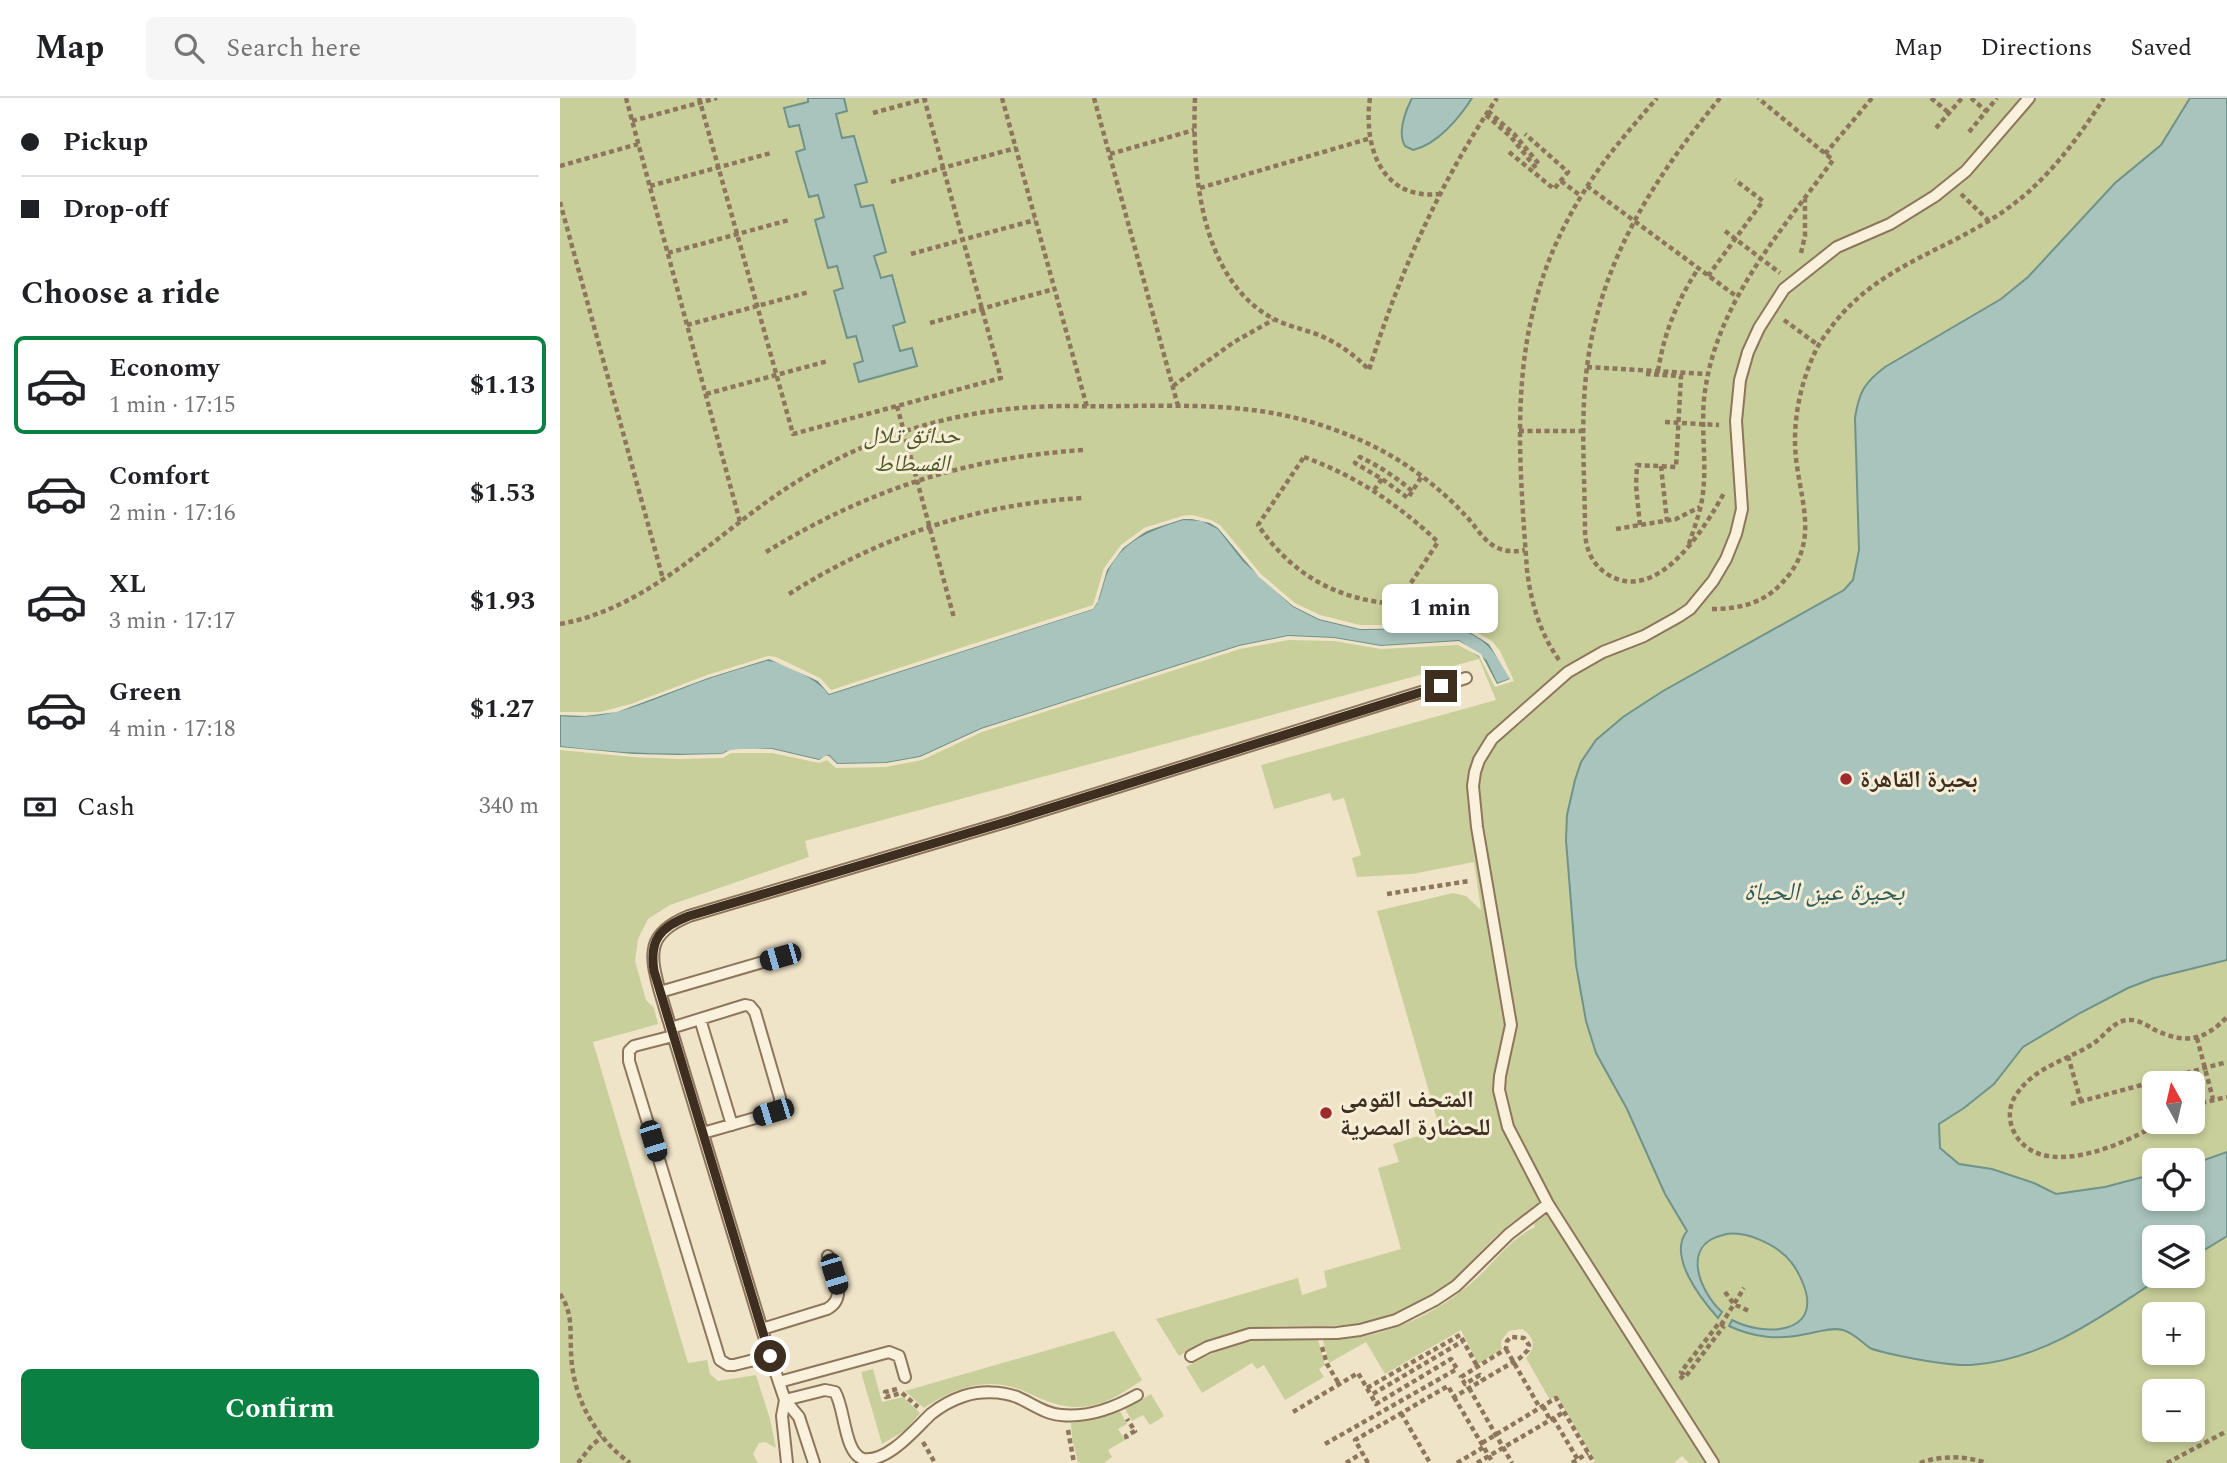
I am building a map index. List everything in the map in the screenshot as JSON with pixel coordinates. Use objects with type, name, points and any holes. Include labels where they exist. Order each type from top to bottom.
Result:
[{"type":"lane","points":[[1713,1463],[1548,1204],[1514,1141],[1501,1104],[1500,1076],[1511,1025],[1474,799],[1475,772],[1492,739],[1568,672],[1603,652],[1644,636],[1690,610],[1713,581],[1726,559],[1742,509],[1736,421],[1737,400],[1748,352],[1769,310],[1794,279],[1838,247],[1890,224],[1943,190],[1966,171],[2029,98]]},
{"type":"lane","points":[[814,1463],[799,1417],[785,1400],[770,1356],[660,992],[652,957],[654,943],[662,931],[674,922],[1009,821],[1466,678]]},
{"type":"lane","points":[[660,992],[780,957]]},
{"type":"lane","points":[[703,1133],[773,1112],[778,1110],[781,1102],[755,1012],[750,1006],[745,1005],[700,1019],[640,1044],[629,1051],[629,1061],[720,1360],[734,1365],[770,1356]]},
{"type":"lane","points":[[700,1019],[732,1125]]},
{"type":"lane","points":[[1191,1356],[1229,1339],[1250,1334],[1337,1333],[1379,1325],[1411,1313],[1456,1286],[1509,1234],[1548,1204]]},
{"type":"lane","points":[[762,1329],[827,1309],[836,1303],[839,1292],[828,1256]]},
{"type":"lane","points":[[779,1382],[889,1352],[899,1356],[905,1377]]},
{"type":"lane","points":[[785,1400],[825,1390],[835,1392],[852,1450],[859,1457],[870,1460],[906,1442],[938,1409],[965,1396],[999,1393],[1015,1397],[1047,1412],[1067,1415],[1105,1410],[1137,1395]]},
{"type":"lane","points":[[785,1400],[782,1423],[787,1463]]},
{"type":"path","points":[[626,98],[740,522]]},
{"type":"path","points":[[632,121],[700,100],[717,98]]},
{"type":"path","points":[[700,100],[793,434],[1000,378],[925,98],[873,113]]},
{"type":"path","points":[[1002,98],[1087,407]]},
{"type":"path","points":[[1094,98],[1178,406]]},
{"type":"path","points":[[1195,98],[1194,130],[1199,188],[1213,244],[1222,265],[1244,296],[1274,319],[1329,340],[1351,353],[1369,370],[1408,262],[1440,194],[1497,98]]},
{"type":"path","points":[[1370,98],[1368,123],[1379,165],[1394,184],[1416,194],[1440,194]]},
{"type":"path","points":[[1568,672],[1547,641],[1536,616],[1529,589],[1519,431],[1523,361],[1532,315],[1549,259],[1581,196],[1657,98]]},
{"type":"path","points":[[1720,98],[1671,162],[1634,221],[1608,277],[1598,306],[1587,367],[1585,431],[1585,543],[1594,562],[1611,576],[1621,580],[1643,579],[1668,567],[1687,548],[1710,517],[1729,482]]},
{"type":"path","points":[[1687,548],[1701,506],[1704,484],[1702,424],[1708,374],[1719,334],[1736,296],[1760,258],[1833,160],[1758,98]]},
{"type":"path","points":[[1825,154],[1872,98]]},
{"type":"path","points":[[1931,98],[1949,113]]},
{"type":"path","points":[[1936,128],[1962,98]]},
{"type":"path","points":[[1971,98],[1986,111]]},
{"type":"path","points":[[1969,132],[1977,126],[1997,98]]},
{"type":"path","points":[[1690,610],[1728,609],[1755,602],[1773,593],[1792,573],[1803,551],[1806,527],[1795,440],[1797,410],[1807,371],[1818,345],[1841,315],[1871,287],[1899,267],[1971,232],[2040,181],[2088,123],[2104,98]]},
{"type":"path","points":[[1487,113],[1514,134],[1536,168],[1554,189],[1568,172],[1525,134]]},
{"type":"path","points":[[1110,154],[1194,130]]},
{"type":"path","points":[[1199,188],[1371,138]]},
{"type":"path","points":[[560,166],[638,144]]},
{"type":"path","points":[[891,182],[1016,148]]},
{"type":"path","points":[[1509,152],[1536,168]]},
{"type":"path","points":[[650,186],[771,153]]},
{"type":"path","points":[[1536,168],[1547,154]]},
{"type":"path","points":[[1708,276],[1763,201],[1735,180]]},
{"type":"path","points":[[1560,181],[1581,196]]},
{"type":"path","points":[[1587,186],[1736,296]]},
{"type":"path","points":[[1955,187],[1989,221]]},
{"type":"path","points":[[1799,262],[1805,236],[1805,198]]},
{"type":"path","points":[[560,202],[663,579]]},
{"type":"path","points":[[668,253],[789,220]]},
{"type":"path","points":[[911,254],[1035,220]]},
{"type":"path","points":[[1725,231],[1769,265]]},
{"type":"path","points":[[1658,371],[1671,317],[1698,269]]},
{"type":"path","points":[[930,323],[1054,289]]},
{"type":"path","points":[[687,325],[809,292]]},
{"type":"path","points":[[1776,315],[1818,345]]},
{"type":"path","points":[[1173,386],[1234,342],[1274,319]]},
{"type":"path","points":[[706,394],[828,361]]},
{"type":"path","points":[[1587,367],[1708,374]]},
{"type":"path","points":[[1640,525],[1637,465],[1676,467],[1681,376],[1646,374]]},
{"type":"path","points":[[897,406],[954,618]]},
{"type":"path","points":[[560,624],[629,601],[783,490],[830,463],[904,431],[981,412],[1034,407],[1238,407],[1324,425],[1375,447],[1422,476],[1444,495],[1490,544],[1505,551],[1525,550]]},
{"type":"path","points":[[1665,422],[1719,425]]},
{"type":"path","points":[[1519,431],[1585,431]]},
{"type":"path","points":[[766,552],[834,513],[917,480],[1004,458],[1083,450]]},
{"type":"path","points":[[1304,457],[1340,471],[1374,490],[1408,514],[1438,542],[1397,604],[1356,598],[1317,583],[1284,558],[1258,525],[1304,457]]},
{"type":"path","points":[[1412,491],[1387,472],[1360,457],[1355,463],[1408,498],[1422,476]]},
{"type":"path","points":[[1661,466],[1667,521]]},
{"type":"path","points":[[1374,490],[1382,479]]},
{"type":"path","points":[[789,594],[842,562],[929,525],[1021,503],[1083,498]]},
{"type":"path","points":[[1616,529],[1667,521],[1701,506]]},
{"type":"path","points":[[1387,894],[1486,878]]},
{"type":"path","points":[[2142,1132],[2107,1149],[2066,1157],[2036,1153],[2025,1146],[2016,1135],[2011,1125],[2009,1110],[2014,1098],[2032,1077],[2091,1046],[2115,1024],[2137,1021],[2170,1037],[2197,1038],[2207,1034],[2227,1017]]},
{"type":"path","points":[[2197,1038],[2213,1099]]},
{"type":"path","points":[[2068,1056],[2081,1102]]},
{"type":"path","points":[[2071,1104],[2227,1062]]},
{"type":"path","points":[[2205,1101],[2227,1097]]},
{"type":"path","points":[[1721,1325],[1744,1289]]},
{"type":"path","points":[[1725,1293],[1734,1304],[1751,1312]]},
{"type":"path","points":[[560,1294],[570,1314],[575,1382],[586,1411],[602,1437],[630,1463]]},
{"type":"path","points":[[1718,1323],[1721,1325],[1724,1326],[1686,1376],[1681,1372],[1718,1323]]},
{"type":"path","points":[[1367,1388],[1460,1335],[1477,1366]]},
{"type":"path","points":[[1454,1397],[1514,1362],[1527,1354],[1529,1345],[1520,1336],[1507,1340],[1506,1349],[1514,1362],[1541,1407],[1552,1419],[1578,1460]]},
{"type":"path","points":[[1371,1395],[1463,1341]]},
{"type":"path","points":[[1483,1380],[1480,1375],[1465,1384],[1461,1377],[1506,1349]]},
{"type":"path","points":[[1293,1412],[1358,1373],[1376,1404],[1451,1359],[1457,1369],[1325,1444]]},
{"type":"path","points":[[1327,1364],[1339,1384]]},
{"type":"path","points":[[1368,1463],[1360,1455],[1354,1440],[1448,1386],[1493,1463]]},
{"type":"path","points":[[1469,1388],[1512,1463]]},
{"type":"path","points":[[1457,1463],[1556,1398],[1594,1463]]},
{"type":"path","points":[[1477,1463],[1564,1412]]},
{"type":"path","points":[[1401,1413],[1430,1463]]},
{"type":"path","points":[[1067,1415],[1068,1440],[1074,1463]]},
{"type":"path","points":[[1127,1438],[1126,1436],[1135,1431]]},
{"type":"path","points":[[2167,1463],[2227,1431]]},
{"type":"path","points":[[578,1463],[602,1437]]},
{"type":"path","points":[[1572,1463],[1588,1453]]},
{"type":"path","points":[[1346,1463],[1360,1455]]},
{"type":"path","points":[[1920,1463],[1958,1457],[1987,1463]]},
{"type":"green space","name":"حدائق تلال الفسطاط","points":[[560,98],[2227,98],[2227,1463],[1689,1463],[1682,1456],[1674,1463],[1596,1463],[1557,1396],[1550,1400],[1526,1358],[1533,1343],[1522,1329],[1509,1331],[1501,1341],[1502,1349],[1478,1364],[1461,1330],[1385,1374],[1366,1342],[1329,1363],[1323,1340],[1366,1336],[1407,1323],[1427,1314],[1463,1290],[1512,1243],[1535,1227],[1529,1211],[1498,1234],[1447,1285],[1403,1310],[1350,1325],[1282,1326],[1238,1331],[1212,1339],[1179,1356],[1156,1319],[1298,1278],[1302,1295],[1327,1287],[1324,1271],[1401,1249],[1378,1168],[1399,1162],[1393,1144],[1428,1133],[1427,1127],[1438,1123],[1377,911],[1453,893],[1466,896],[1481,910],[1474,862],[1412,874],[1357,877],[1352,858],[1361,855],[1344,798],[1333,801],[1330,793],[1274,809],[1261,765],[1496,700],[1479,659],[805,841],[809,857],[670,905],[648,919],[638,939],[635,961],[646,1000],[654,1008],[658,1024],[593,1042],[688,1363],[707,1360],[710,1374],[718,1381],[756,1375],[776,1448],[765,1442],[759,1443],[753,1454],[758,1463],[560,1463]]},
{"type":"green space","points":[[1114,1331],[1142,1380],[1103,1402],[1081,1407],[1064,1406],[1013,1387],[986,1384],[960,1389],[924,1408],[905,1391]]},
{"type":"green space","points":[[1271,1339],[1318,1340],[1325,1365],[1319,1369],[1324,1377],[1285,1400],[1264,1365],[1257,1369],[1252,1363],[1202,1393],[1186,1367],[1227,1348]]},
{"type":"green space","points":[[873,1369],[882,1402],[903,1397],[920,1413],[906,1430],[882,1444],[861,1372]]},
{"type":"green space","points":[[1151,1394],[1164,1416],[1150,1425],[1143,1415],[1132,1421],[1125,1409]]},
{"type":"green space","points":[[1120,1411],[1127,1424],[1118,1429],[1125,1440],[1108,1450],[1112,1457],[1104,1463],[1078,1463],[1071,1423]]},
{"type":"water","points":[[808,98],[844,98],[847,111],[836,114],[842,138],[854,136],[867,182],[855,185],[861,207],[873,205],[886,252],[874,256],[881,278],[892,275],[905,322],[893,326],[900,351],[912,348],[917,366],[859,382],[854,364],[863,361],[856,336],[847,338],[834,291],[843,288],[837,266],[828,268],[815,220],[824,217],[818,195],[809,197],[796,152],[805,149],[799,125],[789,127],[784,108],[808,102]]},
{"type":"water","points":[[1412,98],[1472,98],[1439,136],[1413,150],[1405,146],[1402,135]]},
{"type":"water","name":"بحيرة عين الحياة","points":[[2190,98],[2227,98],[2227,960],[2154,978],[2128,988],[2023,1047],[1994,1084],[1939,1124],[1940,1148],[1959,1164],[1992,1169],[2034,1183],[2056,1194],[2105,1187],[2142,1177],[2142,1211],[2205,1211],[2205,1160],[2227,1152],[2227,1236],[2205,1250],[2205,1225],[2142,1225],[2142,1288],[2145,1288],[2096,1320],[2048,1345],[1998,1361],[1962,1365],[1910,1358],[1872,1349],[1851,1333],[1838,1329],[1776,1337],[1739,1330],[1729,1326],[1732,1320],[1744,1325],[1773,1329],[1786,1328],[1797,1323],[1805,1315],[1807,1302],[1804,1286],[1795,1267],[1778,1250],[1741,1234],[1723,1235],[1710,1240],[1702,1248],[1698,1258],[1701,1281],[1722,1312],[1718,1318],[1689,1277],[1681,1252],[1687,1231],[1665,1194],[1627,1109],[1596,1053],[1586,1021],[1576,965],[1566,840],[1567,815],[1581,762],[1596,740],[1623,717],[1663,691],[1844,590],[1853,580],[1859,550],[1855,418],[1858,401],[1867,383],[1885,367],[2001,299],[2028,277],[2115,183],[2161,145]]},
{"type":"water","points":[[1183,519],[1202,520],[1218,528],[1244,561],[1293,606],[1319,619],[1360,629],[1456,628],[1466,631],[1490,646],[1511,679],[1497,684],[1486,661],[1459,641],[1381,646],[1334,638],[1288,636],[1239,646],[981,729],[920,757],[886,763],[837,764],[829,756],[819,760],[772,749],[682,755],[560,747],[560,715],[595,715],[629,708],[766,660],[801,672],[829,694],[1092,609],[1106,574],[1119,552],[1148,532]]},
{"type":"pier","points":[[1192,515],[1220,525],[1261,574],[1295,603],[1320,615],[1360,625],[1456,625],[1469,628],[1492,641],[1500,651],[1514,681],[1495,687],[1479,656],[1458,645],[1381,649],[1334,641],[1288,640],[1240,649],[982,732],[922,760],[886,767],[836,768],[827,760],[819,763],[772,753],[731,753],[723,758],[678,759],[560,750],[560,747],[678,755],[772,749],[819,760],[829,756],[837,764],[886,763],[920,757],[981,729],[1239,646],[1288,636],[1334,638],[1381,646],[1459,641],[1481,654],[1497,684],[1510,679],[1489,644],[1468,631],[1456,628],[1360,629],[1319,619],[1293,606],[1259,577],[1218,528],[1210,523],[1183,519],[1146,531],[1123,548],[1107,570],[1093,609],[829,694],[818,681],[769,659],[708,678],[617,712],[585,716],[560,715],[560,712],[600,712],[631,704],[707,675],[768,656],[776,657],[820,678],[831,690],[1093,605],[1104,568],[1121,545],[1144,528]]},
{"type":"place","name":"بحيرة القاهرة","points":[[1846,779]]},
{"type":"place","name":"المتحف القومى للحضارة المصرية","points":[[1326,1113]]},
{"type":"route","points":[[770,1356],[654,971],[654,943],[662,931],[689,916],[1009,821],[1441,686]]}]
